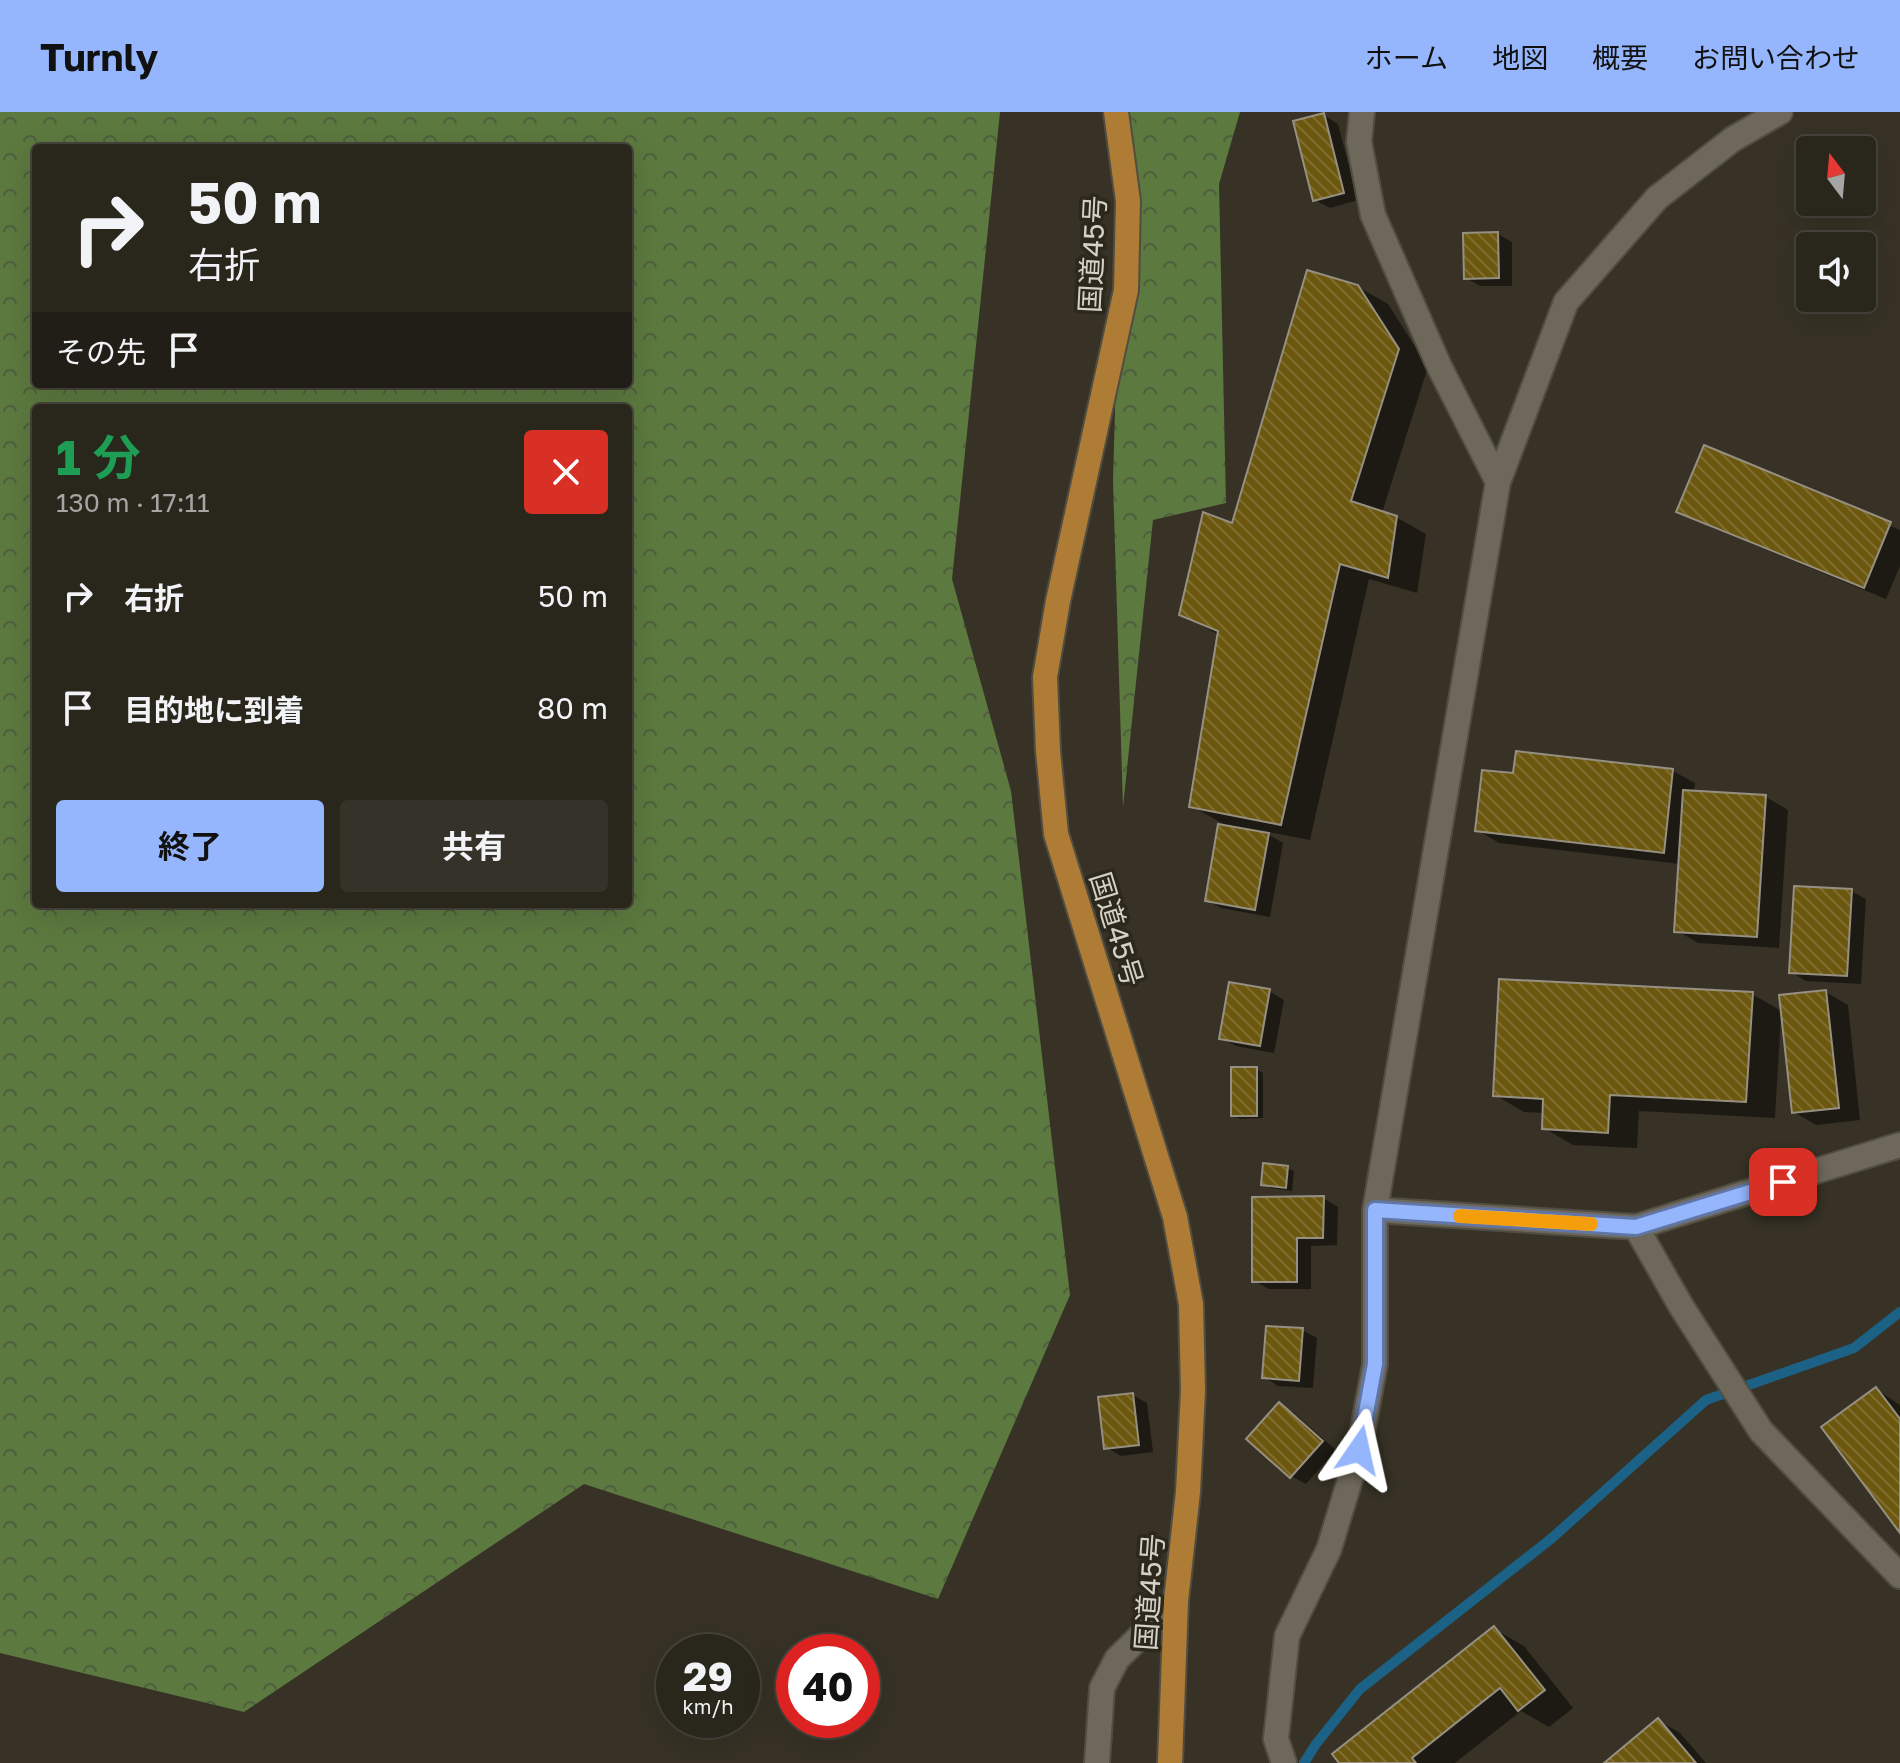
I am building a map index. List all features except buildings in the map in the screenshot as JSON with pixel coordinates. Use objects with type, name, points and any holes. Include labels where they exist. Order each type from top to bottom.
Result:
[{"type":"highway","name":"国道45号","points":[[1116,112],[1128,201],[1126,290],[1058,601],[1045,677],[1056,834],[1175,1217],[1191,1304],[1193,1390],[1188,1492],[1176,1601],[1170,1763]]},
{"type":"street","points":[[1362,112],[1359,142],[1373,215],[1440,368],[1498,482]]},
{"type":"street","points":[[1284,1763],[1276,1739],[1287,1636],[1329,1549],[1359,1450],[1375,1364],[1375,1210],[1498,482],[1566,302],[1657,198],[1733,139],[1780,112]]},
{"type":"street","points":[[1375,1210],[1636,1227],[1900,1145]]},
{"type":"street","points":[[1636,1227],[1681,1306],[1761,1431],[1900,1576]]},
{"type":"street","points":[[1097,1763],[1102,1688],[1117,1659],[1176,1601]]},
{"type":"green space","points":[[0,112],[1000,112],[952,579],[1011,791],[1070,1295],[938,1599],[584,1484],[244,1712],[0,1653]]},
{"type":"green space","points":[[1125,112],[1240,112],[1219,184],[1226,503],[1153,520],[1123,807],[1113,481]]},
{"type":"waterway","points":[[1304,1763],[1360,1689],[1552,1538],[1706,1400],[1854,1348],[1900,1312]]},
{"type":"slow traffic","points":[[1460,1216],[1591,1224]]},
{"type":"route","points":[[1359,1450],[1375,1364],[1375,1210],[1636,1227],[1783,1182]]}]
